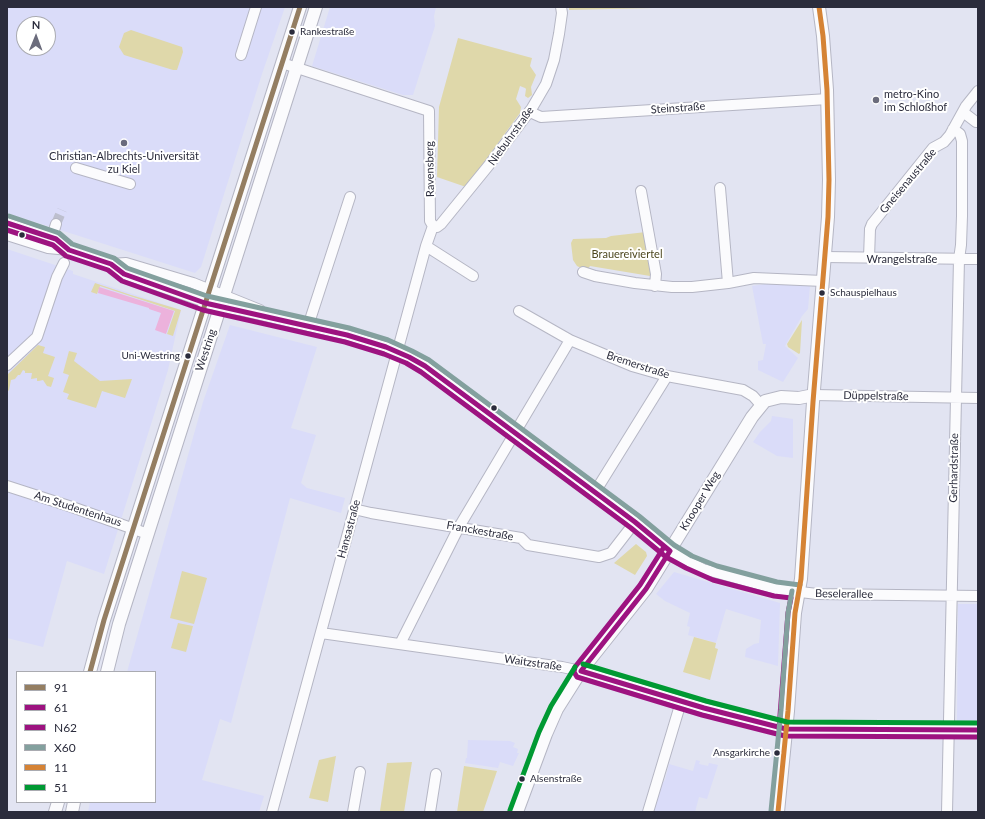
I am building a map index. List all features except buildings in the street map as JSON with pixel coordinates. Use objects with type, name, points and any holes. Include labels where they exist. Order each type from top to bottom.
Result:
[{"type":"main road","name":"Westring","points":[[90,671],[104,620],[133,528],[300,7]]},
{"type":"main road","name":"Westring","points":[[106,671],[119,624],[316,7]]},
{"type":"main road","points":[[778,812],[791,677],[795,613],[801,580],[813,398],[826,258],[829,180],[828,99],[819,7]]},
{"type":"main road","name":"Düppelstraße","points":[[767,401],[781,397],[813,398]]},
{"type":"main road","name":"Knooper Weg","points":[[517,812],[546,734],[557,709],[581,671],[646,589],[741,433],[767,401]]},
{"type":"street","points":[[241,55],[256,7]]},
{"type":"street","name":"Niebuhrstraße","points":[[433,226],[437,227],[441,224],[530,112],[546,84],[554,60],[562,13],[561,7]]},
{"type":"street","points":[[282,63],[296,68]]},
{"type":"street","name":"Ravensberg","points":[[296,68],[429,111],[430,221],[433,226]]},
{"type":"street","name":"Gneisenaustraße","points":[[869,258],[870,229],[872,224],[933,148],[944,142],[978,91]]},
{"type":"street","name":"Steinstraße","points":[[530,112],[540,117],[828,99]]},
{"type":"street","points":[[963,112],[978,122]]},
{"type":"street","name":"Gerhardstraße","points":[[947,812],[959,259],[962,216],[962,141],[960,134],[953,129]]},
{"type":"street","points":[[256,144],[271,149]]},
{"type":"street","points":[[76,168],[130,184]]},
{"type":"street","points":[[720,188],[728,283]]},
{"type":"street","points":[[641,191],[656,274],[655,286]]},
{"type":"street","points":[[308,326],[350,197]]},
{"type":"street","points":[[7,224],[56,239],[69,250]]},
{"type":"street","points":[[52,238],[56,224]]},
{"type":"street","points":[[433,226],[426,246],[473,276]]},
{"type":"street","points":[[7,235],[48,248],[69,250],[112,264],[124,274],[205,303],[286,321]]},
{"type":"street","name":"Hansastraße","points":[[272,812],[322,633],[354,509],[426,246]]},
{"type":"street","points":[[7,365],[37,337],[55,283],[69,250]]},
{"type":"street","name":"Wrangelstraße","points":[[826,258],[978,259]]},
{"type":"street","points":[[112,264],[126,262],[193,283],[286,321]]},
{"type":"street","points":[[583,272],[595,276],[655,286],[692,287],[728,283],[748,278],[823,281]]},
{"type":"street","name":"Bremerstraße","points":[[519,311],[570,340],[632,366],[667,376],[743,390],[753,396],[767,401]]},
{"type":"street","name":"Beselerallee","points":[[286,321],[351,336],[409,356],[425,366],[595,492],[670,551],[703,569],[776,589],[817,594],[978,596]]},
{"type":"street","points":[[400,644],[458,527],[570,340]]},
{"type":"street","points":[[595,492],[667,376]]},
{"type":"street","name":"Düppelstraße","points":[[813,398],[978,398]]},
{"type":"street","name":"Am Studentenhaus","points":[[7,486],[148,534]]},
{"type":"street","name":"Franckestraße","points":[[354,509],[521,538],[528,545],[599,557],[611,553],[635,522]]},
{"type":"street","name":"Waitzstraße","points":[[322,633],[562,667],[581,671],[681,702],[786,729],[978,730]]},
{"type":"street","points":[[648,812],[681,702]]},
{"type":"street","points":[[353,812],[360,772]]},
{"type":"street","points":[[430,812],[436,774]]},
{"type":"shaded area","name":"Christian-Albrechts-Universität zu Kiel","points":[[7,7],[285,7],[262,74],[201,267],[195,273],[7,213]]},
{"type":"shaded area","points":[[330,7],[436,7],[434,16],[435,26],[413,95],[403,95],[312,66]]},
{"type":"shaded area","points":[[7,249],[73,271],[73,274],[181,310],[168,370],[104,574],[67,561],[43,647],[7,638]]},
{"type":"shaded area","points":[[778,282],[792,285],[810,286],[808,309],[802,316],[785,346],[798,358],[783,382],[758,370],[758,361],[763,360],[766,344],[763,344],[752,286]]},
{"type":"shaded area","points":[[99,287],[174,311],[166,334],[155,330],[161,313],[98,293]]},
{"type":"shaded area","points":[[230,325],[317,347],[291,428],[316,435],[301,483],[307,488],[345,498],[341,513],[290,498],[231,723],[220,719],[202,780],[264,796],[259,812],[88,812],[90,803],[156,803],[156,671],[127,671],[203,402]]},
{"type":"shaded area","points":[[772,416],[793,419],[793,458],[777,456],[753,442],[771,421]]},
{"type":"shaded area","points":[[674,572],[780,603],[778,666],[745,657],[746,649],[759,643],[761,620],[726,609],[716,643],[688,635],[690,627],[687,626],[690,613],[665,601],[656,594]]},
{"type":"shaded area","points":[[958,604],[978,604],[978,721],[957,721]]},
{"type":"shaded area","points":[[468,740],[510,741],[515,743],[513,747],[518,749],[517,753],[519,753],[513,766],[500,762],[498,768],[465,763],[467,758]]},
{"type":"shaded area","points":[[696,760],[700,761],[699,764],[708,766],[709,763],[718,765],[707,799],[699,797],[695,812],[653,812],[660,786],[665,780],[669,764],[693,771]]},
{"type":"green space","points":[[569,7],[695,7],[569,10]]},
{"type":"green space","points":[[131,30],[182,47],[183,52],[177,70],[124,55],[119,47],[124,33]]},
{"type":"green space","points":[[458,38],[532,58],[530,66],[536,75],[531,87],[532,95],[528,98],[525,96],[526,89],[520,86],[516,99],[521,107],[520,113],[466,187],[437,177],[439,107]]},
{"type":"green space","name":"Brauereiviertel","points":[[646,232],[648,260],[651,261],[652,275],[650,276],[590,266],[587,270],[585,270],[577,266],[573,260],[571,243],[573,239],[606,238],[611,236]]},
{"type":"green space","points":[[95,283],[181,310],[173,336],[167,334],[175,311],[100,286],[97,294],[91,292]]},
{"type":"green space","points":[[802,320],[799,354],[788,347],[787,344]]},
{"type":"green space","points":[[38,345],[45,347],[43,353],[55,357],[48,376],[54,378],[51,387],[47,386],[43,380],[37,381],[37,378],[31,379],[32,373],[25,373],[23,370],[20,375],[11,380],[9,390],[7,392],[7,375]]},
{"type":"green space","points":[[69,351],[77,353],[74,361],[100,381],[132,379],[125,398],[102,391],[96,408],[67,399],[69,394],[63,392],[69,375],[63,373]]},
{"type":"green space","points":[[636,544],[646,552],[647,556],[635,575],[614,563]]},
{"type":"green space","points":[[182,571],[207,578],[194,624],[170,618]]},
{"type":"green space","points":[[178,623],[193,626],[186,652],[171,648]]},
{"type":"green space","points":[[694,637],[716,643],[715,648],[718,649],[710,680],[683,672]]},
{"type":"green space","points":[[336,756],[328,802],[309,798],[319,760]]},
{"type":"green space","points":[[412,762],[404,812],[380,811],[387,763]]},
{"type":"green space","points":[[464,766],[497,771],[483,812],[457,812]]},
{"type":"tunnel","points":[[56,224],[62,210]]},
{"type":"transit line","name":"91","points":[[90,671],[104,620],[300,7]]},
{"type":"transit line","name":"11","points":[[778,812],[788,711],[795,613],[801,579],[828,217],[829,180],[827,90],[819,7]]},
{"type":"transit line","name":"X60","points":[[9,216],[59,233],[72,244],[114,258],[127,268],[207,296],[349,328],[388,340],[412,351],[429,360],[639,516],[674,545],[692,556],[717,566],[777,582],[800,585]]},
{"type":"transit line","name":"61","points":[[7,223],[56,239],[69,250],[111,264],[124,274],[205,303],[347,335],[386,347],[409,357],[425,366],[635,522],[670,551]]},
{"type":"transit line","name":"N62","points":[[7,230],[53,245],[66,256],[108,270],[122,281],[203,310],[345,342],[384,354],[406,363],[421,372],[631,528],[666,557],[713,580],[774,596],[791,598],[788,613],[779,728]]},
{"type":"transit line","name":"N62","points":[[664,547],[640,585],[575,667],[574,672],[577,677],[702,715],[785,736],[978,737]]},
{"type":"transit line","name":"61","points":[[581,671],[646,589],[670,551]]},
{"type":"transit line","name":"X60","points":[[771,811],[781,710],[788,613],[792,591]]},
{"type":"transit line","name":"51","points":[[583,664],[706,701],[787,722],[978,723]]},
{"type":"transit line","name":"51","points":[[510,810],[539,732],[551,706],[575,667]]},
{"type":"transit line","name":"61","points":[[581,671],[704,708],[786,729],[978,730]]},
{"type":"place","name":"Rankestraße","points":[[292,32]]},
{"type":"place","name":"metro-Kino im Schloßhof","points":[[876,100]]},
{"type":"place","name":"Christian-Albrechts-Universität zu Kiel","points":[[124,143]]},
{"type":"place","name":"Schauspielhaus","points":[[822,293]]},
{"type":"place","name":"Uni-Westring","points":[[188,356]]},
{"type":"place","name":"Ansgarkirche","points":[[777,753]]},
{"type":"place","name":"Alsenstraße","points":[[522,779]]}]
